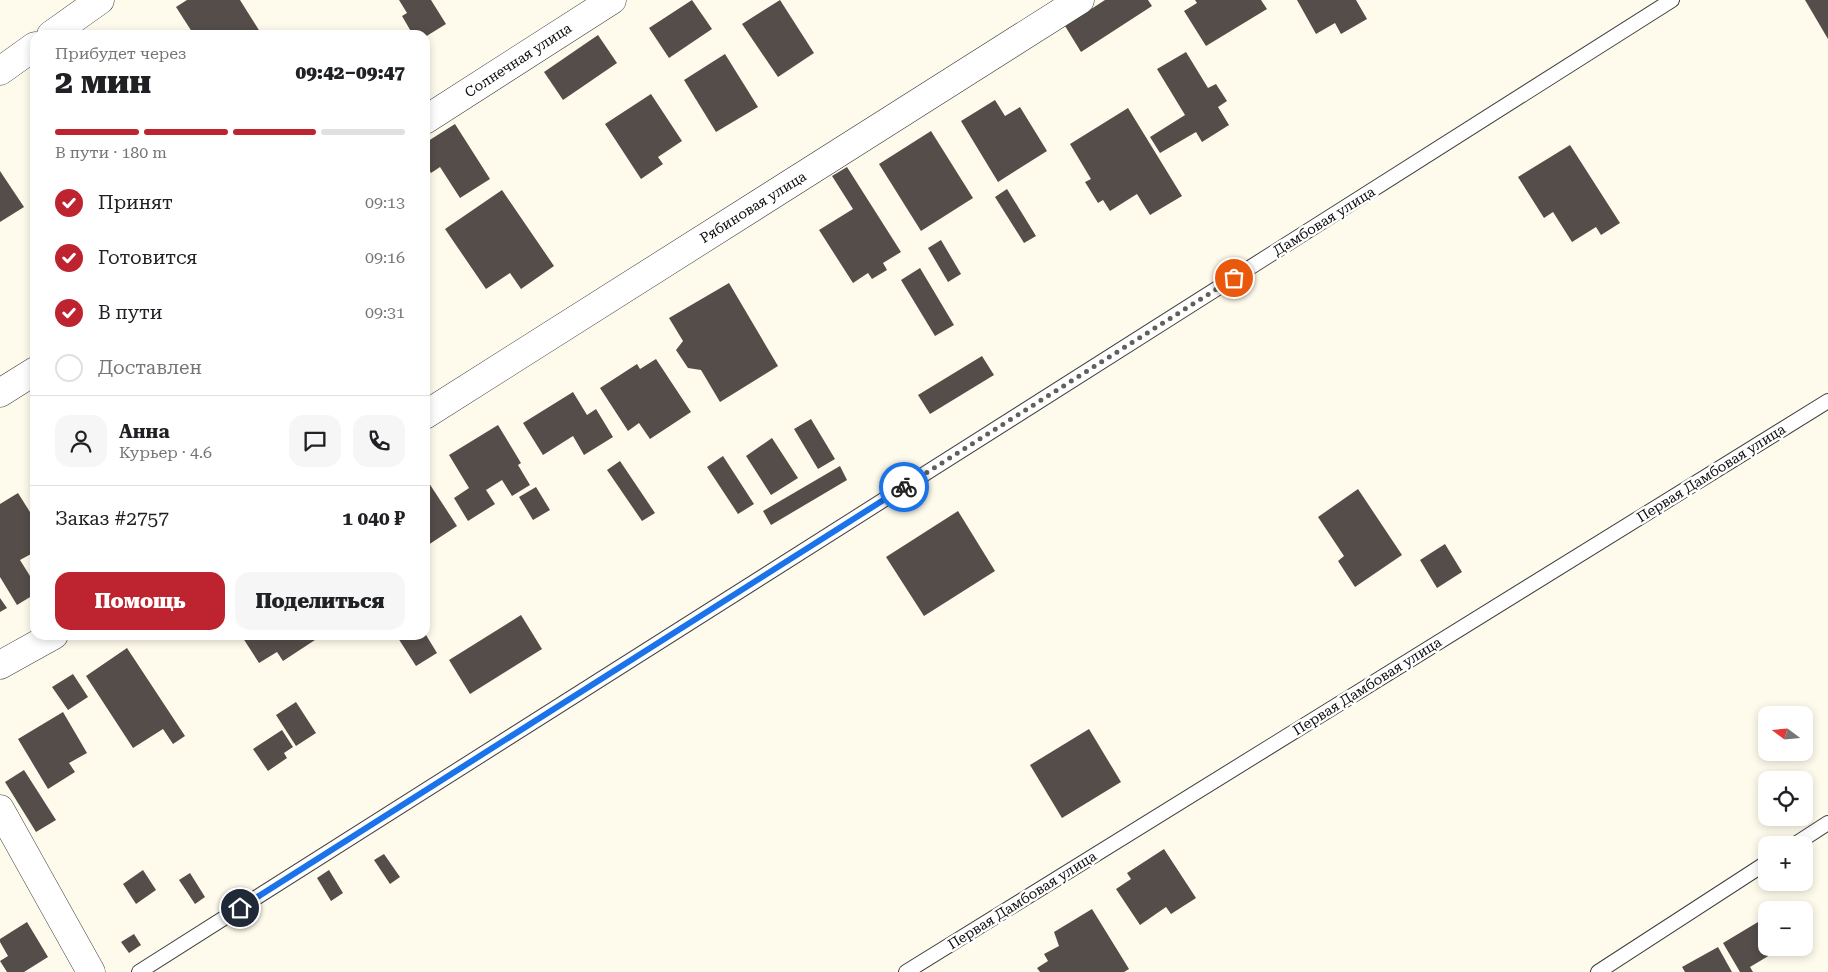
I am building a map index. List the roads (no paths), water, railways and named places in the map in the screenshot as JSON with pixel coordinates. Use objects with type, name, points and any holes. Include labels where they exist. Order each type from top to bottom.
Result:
[{"type":"street","points":[[58,30],[100,0]]},
{"type":"street","name":"Солнечная улица","points":[[430,117],[612,0]]},
{"type":"street","name":"Рябиновая улица","points":[[430,412],[1080,0]]},
{"type":"street","points":[[0,71],[30,50]]},
{"type":"street","points":[[0,393],[30,373]]},
{"type":"street","points":[[0,665],[45,640]]},
{"type":"street","points":[[0,809],[91,972]]},
{"type":"lane","name":"Дамбовая улица","points":[[139,972],[1672,0]]},
{"type":"lane","name":"Первая Дамбовая улица","points":[[906,972],[1828,401]]},
{"type":"lane","points":[[1808,836],[1828,823]]},
{"type":"lane","points":[[1598,972],[1758,868]]}]
